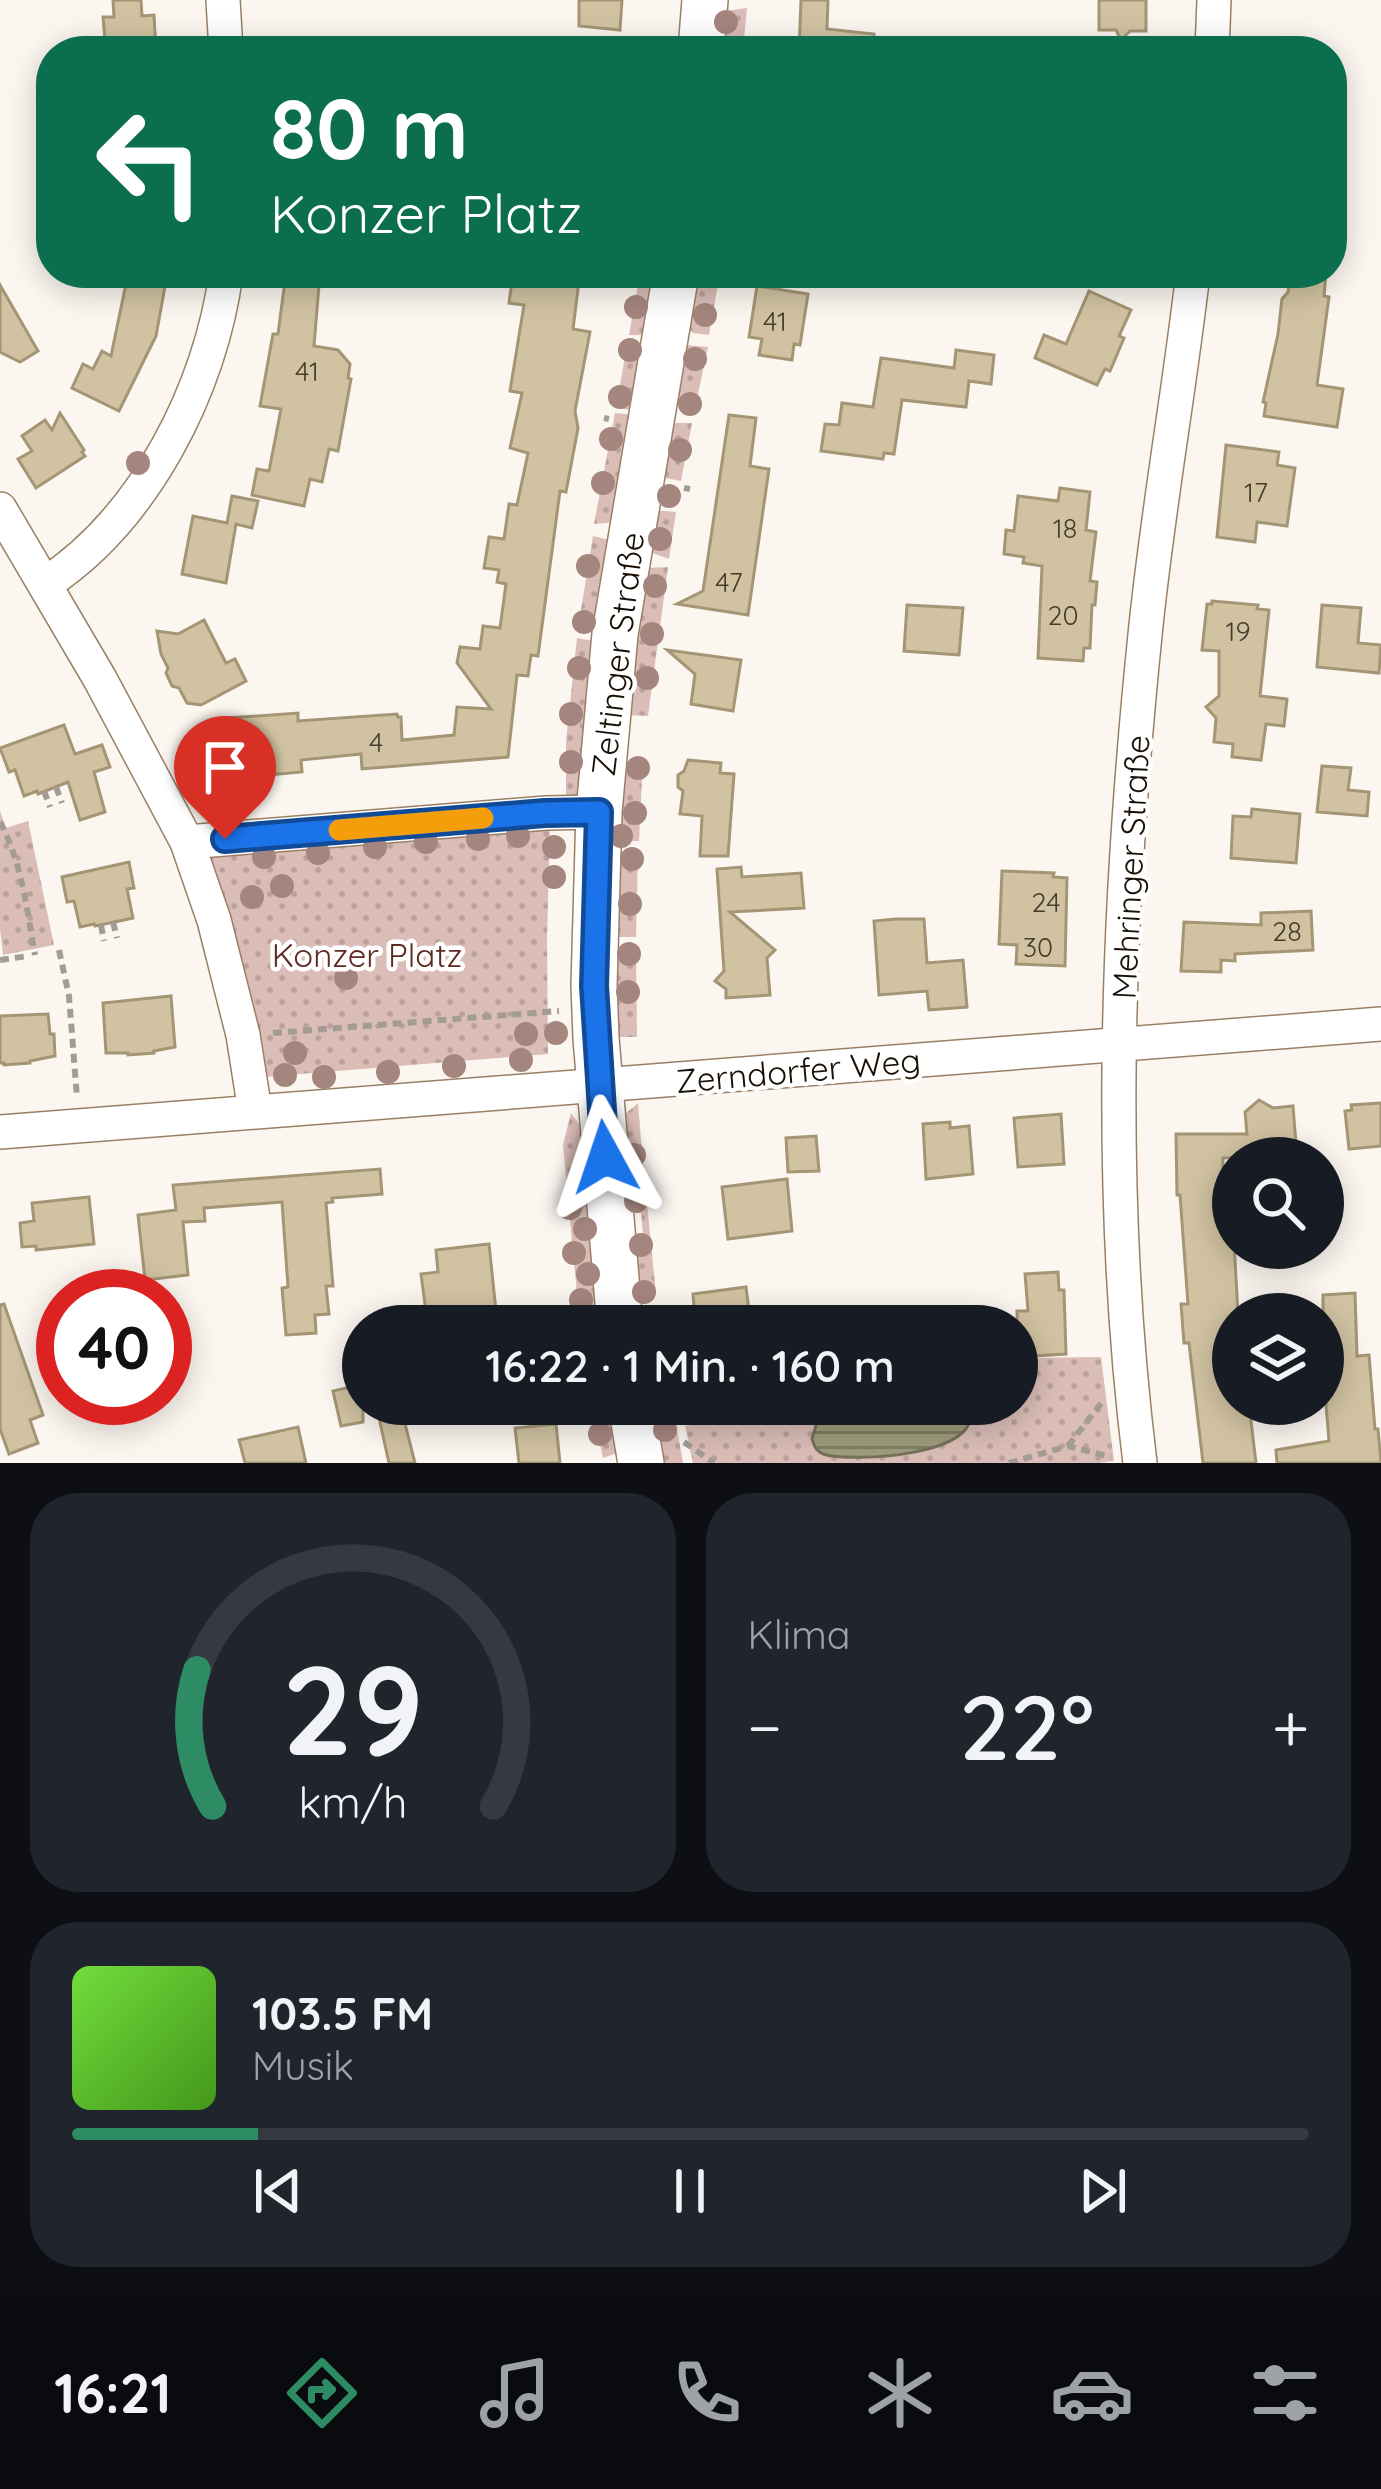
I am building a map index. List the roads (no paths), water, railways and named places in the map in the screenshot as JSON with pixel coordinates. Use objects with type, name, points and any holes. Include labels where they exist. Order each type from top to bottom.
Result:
[{"type":"street","points":[[223,0],[225,36]]},
{"type":"street","points":[[702,36],[705,0]]},
{"type":"street","points":[[1212,36],[1214,0]]},
{"type":"street","points":[[45,584],[107,530],[155,466],[197,387],[223,288]]},
{"type":"street","name":"Zeltinger Straße","points":[[618,1305],[594,986],[599,812],[615,634],[673,288]]},
{"type":"street","name":"Mehringer Straße","points":[[1125,1460],[1129,1368],[1120,1044],[1128,846],[1145,632],[1191,288]]},
{"type":"street","points":[[0,508],[187,842],[214,920],[255,1111]]},
{"type":"street","points":[[187,842],[599,812]]},
{"type":"street","name":"Zerndorfer Weg","points":[[0,1132],[1381,1024]]},
{"type":"street","points":[[635,1425],[641,1463]]},
{"type":"park label","name":"Konzer Platz","points":[[367,954]]}]
